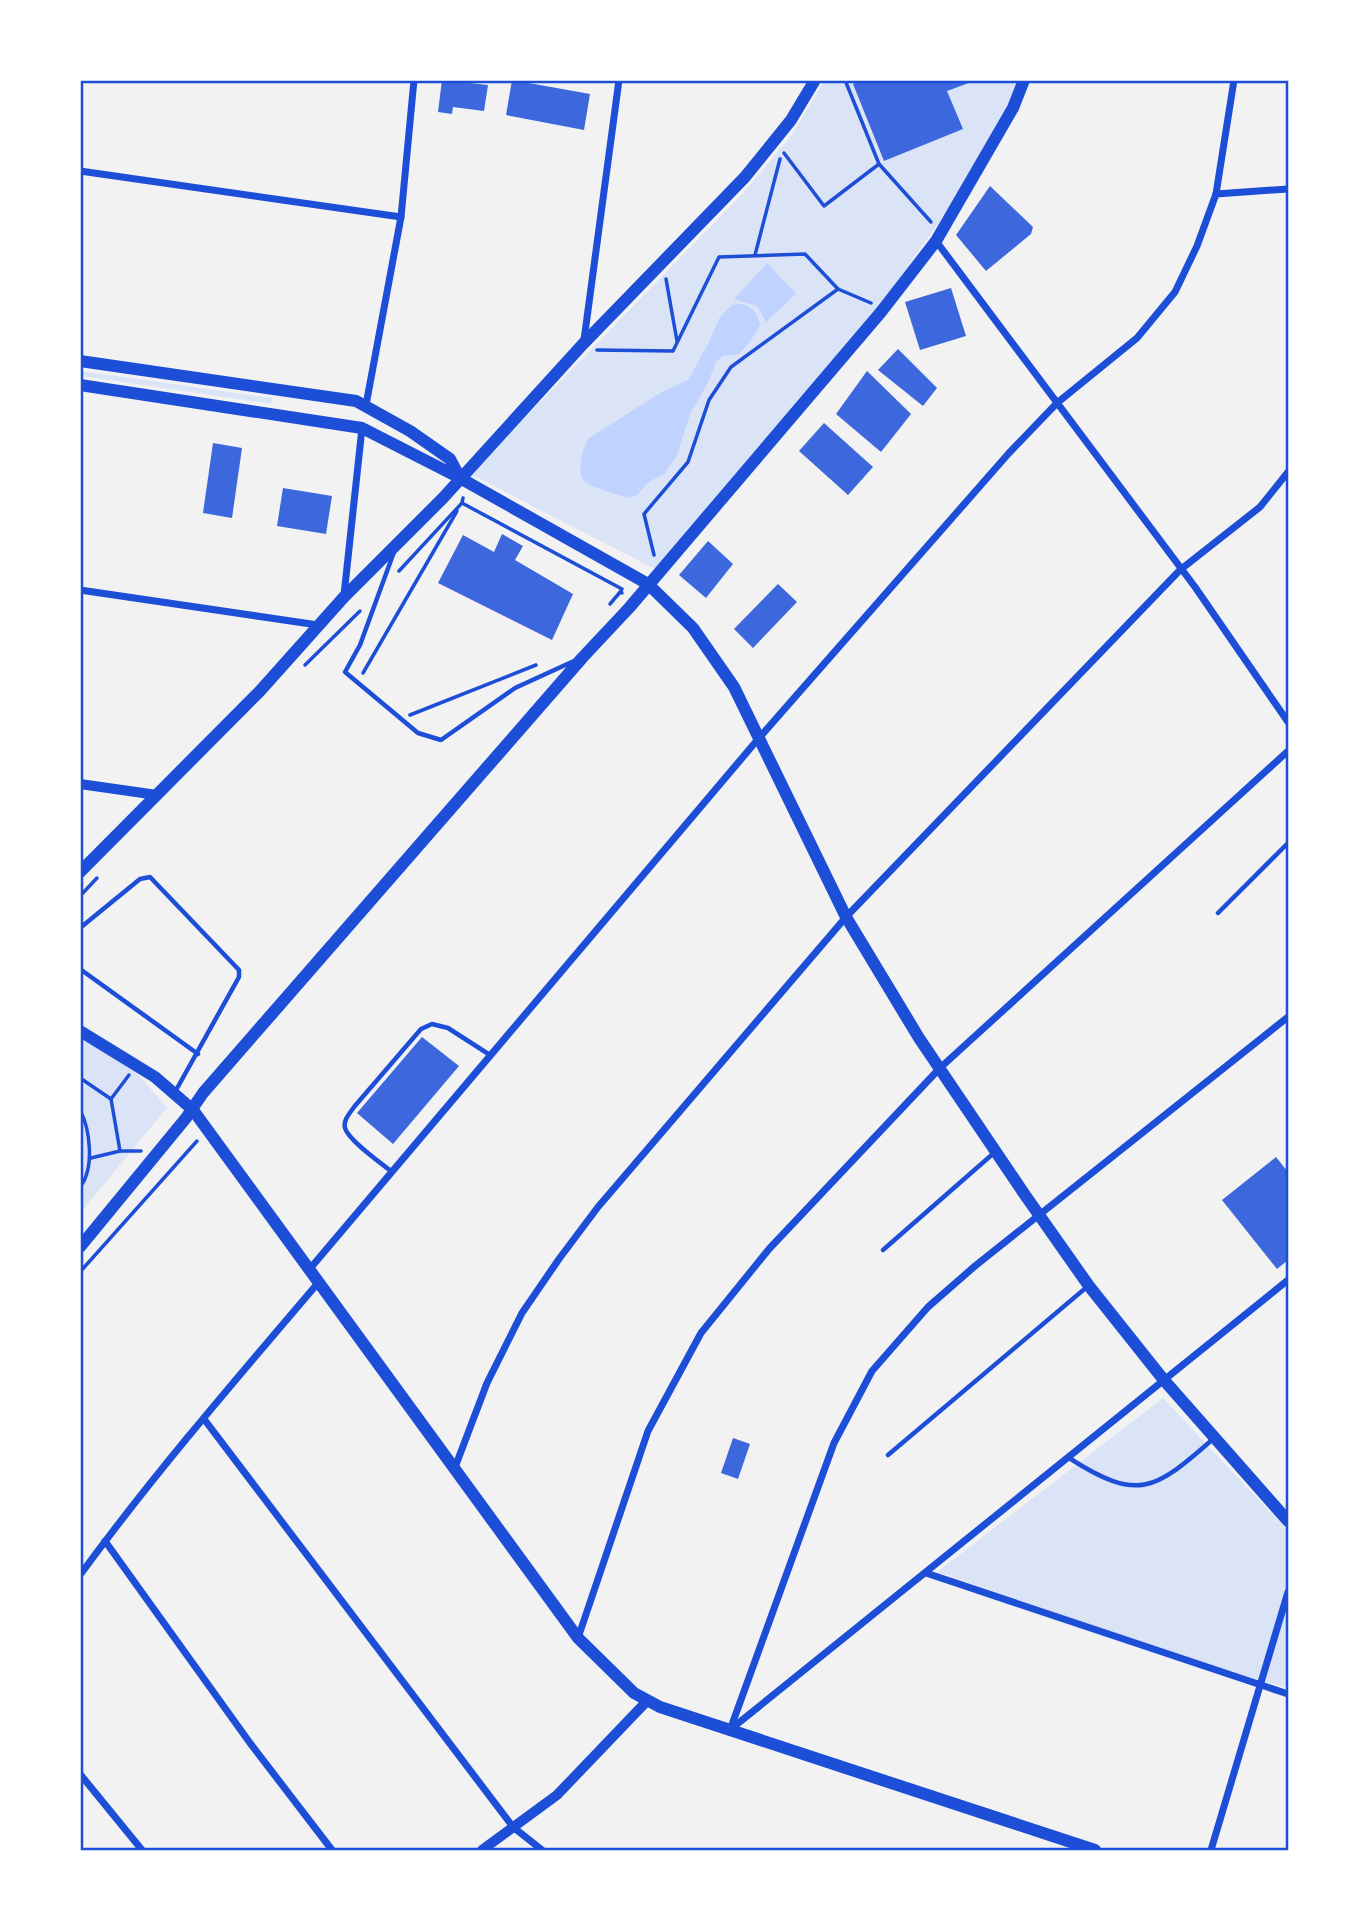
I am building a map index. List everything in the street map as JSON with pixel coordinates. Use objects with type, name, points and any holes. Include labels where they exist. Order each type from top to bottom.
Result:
[{"type":"main road","points":[[80,872],[260,691],[344,597],[589,347],[745,177],[791,120],[815,80]]},
{"type":"main road","points":[[80,1247],[203,1093],[583,657],[629,608],[872,323],[936,242],[1013,108],[1024,80]]},
{"type":"main road","points":[[80,361],[347,399],[366,405],[410,431],[450,459],[460,478]]},
{"type":"main road","points":[[80,385],[362,428],[460,478],[648,584],[693,628],[734,687],[846,917],[919,1038],[996,1151],[1089,1286],[1214,1439],[1289,1521]]},
{"type":"main road","points":[[80,1031],[155,1077],[192,1110],[578,1638],[621,1682],[647,1701],[1095,1850]]},
{"type":"street","points":[[366,405],[401,216],[414,80]]},
{"type":"street","points":[[589,347],[619,80]]},
{"type":"street","points":[[308,1271],[759,738],[1009,453],[1057,403],[1137,338],[1175,292],[1197,246],[1216,194],[1234,80]]},
{"type":"street","points":[[80,171],[401,216]]},
{"type":"street","points":[[1216,194],[1289,189]]},
{"type":"street","points":[[936,242],[1195,587],[1289,722]]},
{"type":"street","points":[[344,597],[362,428]]},
{"type":"street","points":[[454,1471],[487,1383],[522,1313],[598,1207],[846,917],[1180,570],[1260,507],[1289,472]]},
{"type":"street","points":[[80,590],[319,625]]},
{"type":"street","points":[[578,1638],[648,1431],[701,1334],[769,1249],[940,1068],[1289,751]]},
{"type":"street","points":[[80,784],[158,794]]},
{"type":"street","points":[[730,1730],[834,1443],[872,1371],[928,1307],[975,1266],[1289,1017]]},
{"type":"street","points":[[730,1730],[1289,1280]]},
{"type":"street","points":[[80,1576],[204,1419],[318,1283]]},
{"type":"street","points":[[204,1419],[513,1827],[542,1850]]},
{"type":"street","points":[[105,1541],[250,1743],[332,1850]]},
{"type":"street","points":[[926,1573],[1289,1695]]},
{"type":"street","points":[[1211,1850],[1289,1592]]},
{"type":"street","points":[[482,1850],[557,1795],[647,1701]]},
{"type":"street","points":[[80,1774],[142,1850]]},
{"type":"lane","points":[[398,542],[360,645],[345,671],[418,733],[441,740],[515,688],[583,657]]},
{"type":"lane","points":[[1219,913],[1289,843]]},
{"type":"lane","points":[[80,928],[140,879],[150,877],[239,970],[239,977],[174,1093]]},
{"type":"lane","points":[[80,969],[198,1054]]},
{"type":"lane","points":[[392,1172],[350,1136],[345,1127],[345,1119],[363,1097],[421,1029],[432,1024],[448,1028],[491,1055]]},
{"type":"lane","points":[[883,1250],[996,1151]]},
{"type":"lane","points":[[888,1455],[1089,1286]]},
{"type":"lane","points":[[1068,1457],[1108,1481],[1126,1486],[1144,1485],[1183,1466],[1214,1439]]},
{"type":"path","points":[[845,80],[879,164],[934,226]]},
{"type":"path","points":[[755,255],[782,150],[824,205],[879,164]]},
{"type":"path","points":[[589,347],[673,351],[719,257],[805,254],[838,289],[876,305]]},
{"type":"path","points":[[666,275],[677,343]]},
{"type":"path","points":[[657,568],[644,514],[688,462],[709,400],[731,367],[838,289]]},
{"type":"path","points":[[443,498],[462,503],[621,591],[629,608]]},
{"type":"path","points":[[363,673],[462,503]]},
{"type":"path","points":[[605,610],[621,591]]},
{"type":"path","points":[[400,707],[410,716],[536,665]]},
{"type":"path","points":[[111,1099],[132,1071]]},
{"type":"path","points":[[80,1078],[111,1099],[120,1151]]},
{"type":"path","points":[[80,1110],[91,1158],[84,1183],[80,1187]]},
{"type":"path","points":[[80,1272],[201,1137]]},
{"type":"path","points":[[91,1158],[120,1151],[143,1151]]},
{"type":"shaded area","points":[[824,81],[1019,81],[1010,105],[945,214],[888,294],[657,570],[470,474],[742,194],[791,136]]},
{"type":"shaded area","points":[[81,371],[272,398],[271,404],[81,376]]},
{"type":"shaded area","points":[[81,1040],[122,1056],[167,1108],[81,1212]]},
{"type":"shaded area","points":[[1163,1398],[1288,1531],[1288,1688],[1220,1669],[937,1572]]},
{"type":"water","points":[[767,263],[796,294],[766,322],[757,306],[734,299]]},
{"type":"water","points":[[742,304],[754,312],[760,325],[749,343],[738,354],[723,356],[716,362],[707,385],[690,414],[677,455],[665,473],[629,498],[584,481],[580,473],[581,461],[589,438],[662,392],[688,380],[720,317],[732,305]]},
{"type":"building","points":[[442,80],[488,85],[484,111],[453,107],[452,114],[438,112]]},
{"type":"building","points":[[512,80],[590,94],[584,130],[506,115]]},
{"type":"building","points":[[861,80],[974,80],[947,91],[963,129],[884,161],[853,84]]},
{"type":"building","points":[[990,186],[1033,227],[1031,234],[986,271],[956,235]]},
{"type":"building","points":[[951,288],[966,336],[920,350],[905,302]]},
{"type":"building","points":[[898,349],[937,388],[923,406],[878,370]]},
{"type":"building","points":[[867,371],[911,414],[881,452],[836,414]]},
{"type":"building","points":[[824,423],[873,467],[848,495],[799,451]]},
{"type":"building","points":[[213,443],[242,448],[232,518],[203,513]]},
{"type":"building","points":[[283,488],[332,496],[326,534],[277,526]]},
{"type":"building","points":[[502,534],[523,546],[515,560],[573,594],[552,640],[438,583],[463,535],[494,552]]},
{"type":"building","points":[[708,541],[733,564],[706,598],[679,575]]},
{"type":"building","points":[[778,584],[797,602],[753,648],[734,629]]},
{"type":"building","points":[[422,1037],[459,1066],[393,1144],[357,1113]]},
{"type":"building","points":[[1276,1157],[1288,1172],[1288,1260],[1277,1269],[1222,1200]]},
{"type":"building","points":[[733,1438],[750,1444],[738,1479],[721,1473]]}]
